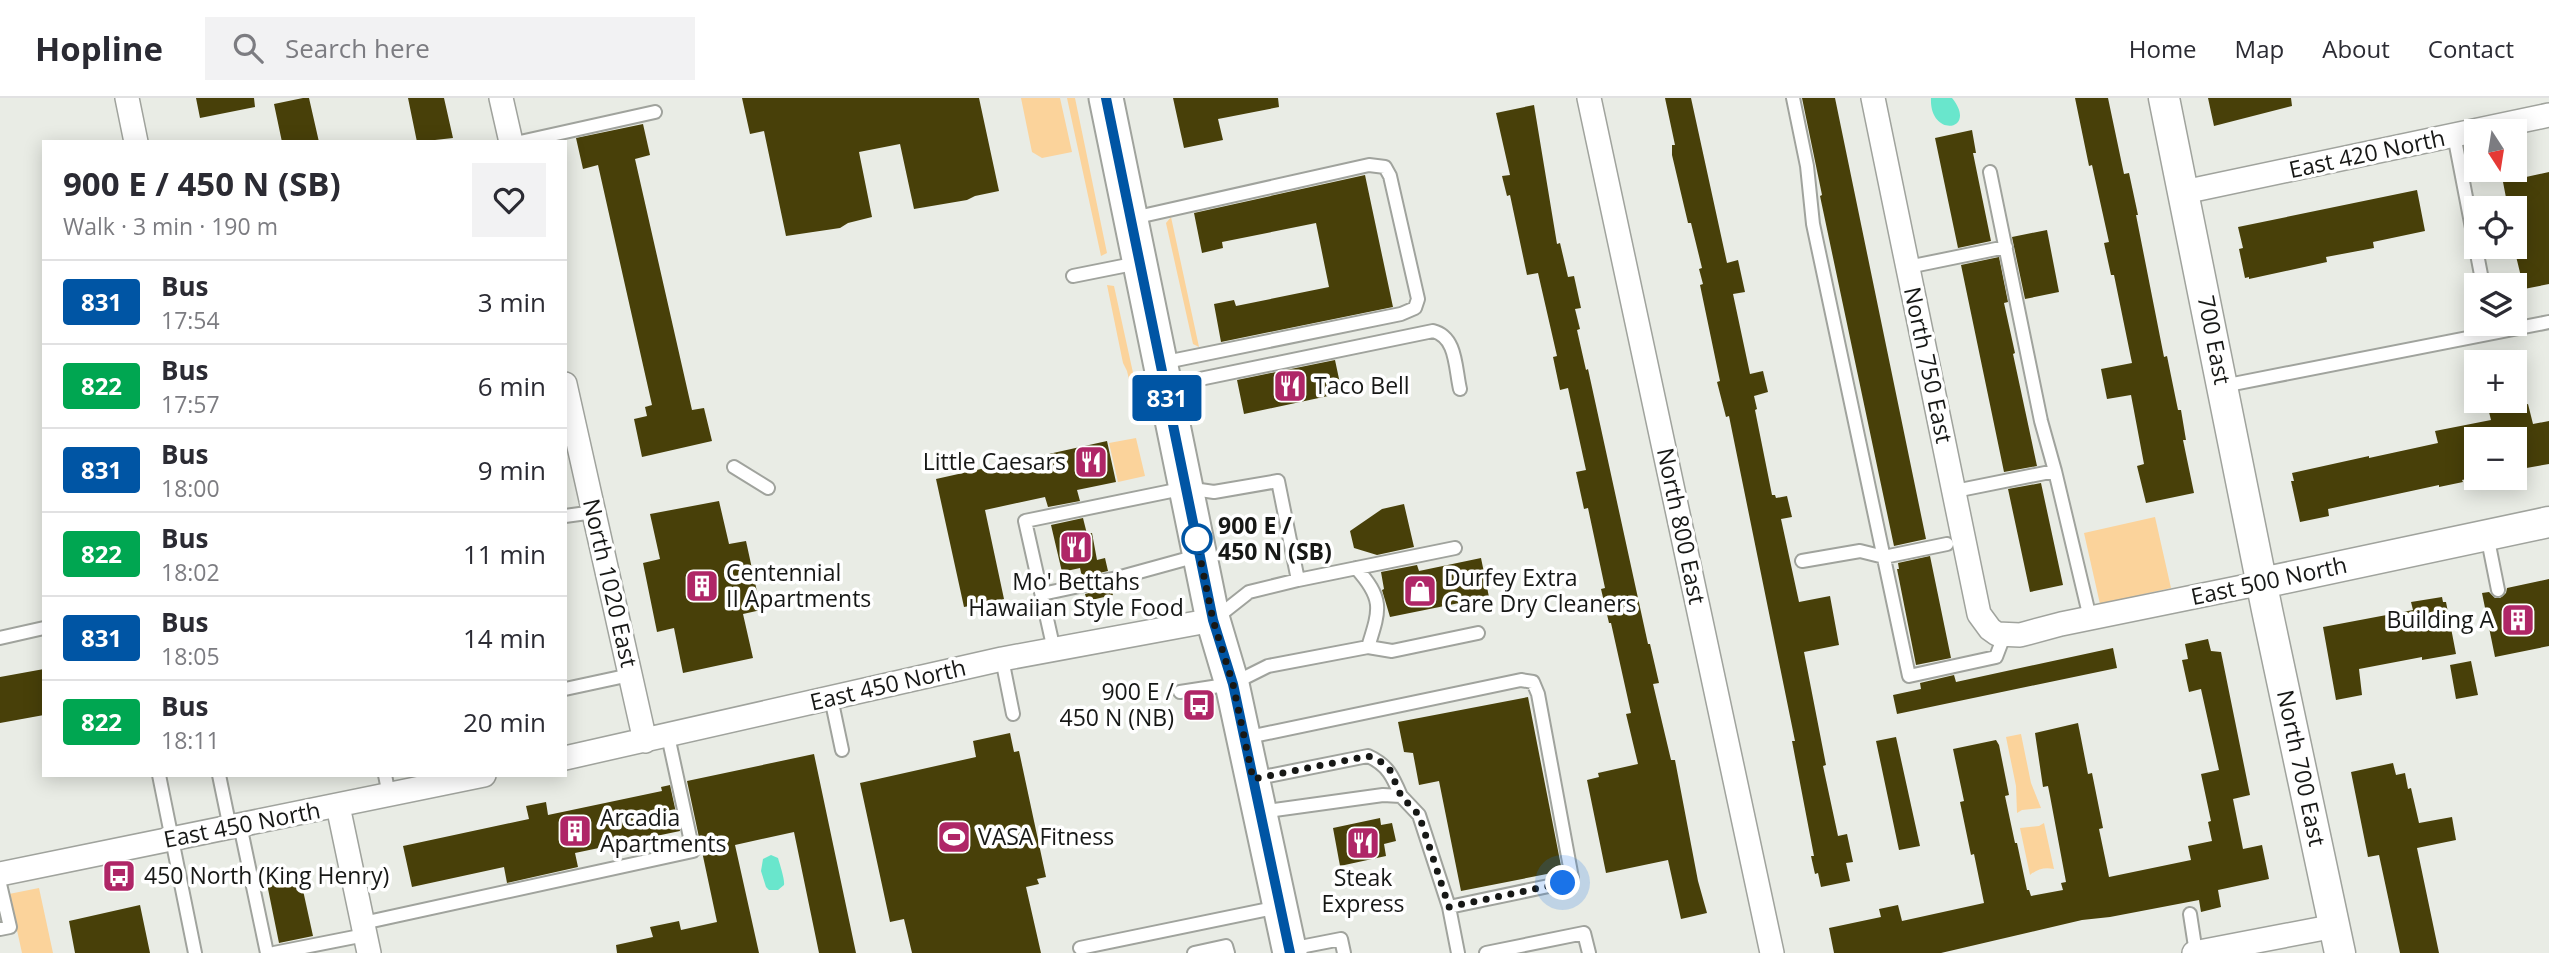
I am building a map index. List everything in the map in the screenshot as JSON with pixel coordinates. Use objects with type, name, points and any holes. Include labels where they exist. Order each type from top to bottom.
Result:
[{"type":"main road","points":[[1105,98],[1213,620],[1233,684],[1290,951]]},
{"type":"street","points":[[127,98],[136,140]]},
{"type":"street","points":[[501,98],[511,140]]},
{"type":"street","name":"North 800 East","points":[[1589,98],[1772,953]]},
{"type":"street","name":"North 750 East","points":[[1873,98],[1979,614],[1997,633]]},
{"type":"street","name":"700 East","points":[[2164,98],[2262,583]]},
{"type":"street","name":"East 420 North","points":[[2185,192],[2454,135],[2548,119]]},
{"type":"street","name":"North 1020 East","points":[[567,393],[645,741]]},
{"type":"street","name":"East 500 North","points":[[1997,633],[2020,635],[2549,522]]},
{"type":"street","name":"North 700 East","points":[[2262,583],[2337,940]]},
{"type":"street","name":"East 450 North","points":[[567,758],[1002,659],[1213,620]]},
{"type":"street","name":"East 450 North","points":[[0,874],[338,806],[387,785],[465,777]]},
{"type":"street","points":[[338,806],[366,937]]},
{"type":"street","points":[[2195,953],[2337,940]]},
{"type":"lane","points":[[1793,98],[1807,166],[1814,224],[1909,676],[1996,657],[1997,633]]},
{"type":"lane","points":[[529,140],[654,112]]},
{"type":"lane","points":[[2454,135],[2481,273]]},
{"type":"lane","points":[[1130,219],[1370,165],[1385,167],[1390,176],[1418,299],[1415,308],[1401,314],[1163,374]]},
{"type":"lane","points":[[1990,172],[2041,421],[2090,618]]},
{"type":"lane","points":[[1908,267],[2006,247]]},
{"type":"lane","points":[[1073,276],[1139,262]]},
{"type":"lane","points":[[2527,325],[2549,322]]},
{"type":"lane","points":[[1163,374],[1433,331],[1441,333],[1450,341],[1460,389]]},
{"type":"lane","points":[[2223,386],[2464,335]]},
{"type":"lane","points":[[733,467],[768,488]]},
{"type":"lane","points":[[1955,491],[2055,471]]},
{"type":"lane","points":[[1054,650],[1026,521],[1186,488],[1214,492],[1278,481],[1298,580]]},
{"type":"lane","points":[[567,516],[594,512]]},
{"type":"lane","points":[[2487,535],[2498,590]]},
{"type":"lane","points":[[1802,561],[1860,551],[1884,557],[1947,544]]},
{"type":"lane","points":[[1213,620],[1249,592],[1455,548]]},
{"type":"lane","points":[[1042,594],[1117,578],[1200,555]]},
{"type":"lane","points":[[1356,568],[1372,586],[1379,614],[1368,647]]},
{"type":"lane","points":[[0,638],[42,628]]},
{"type":"lane","points":[[1180,692],[1233,684],[1268,666],[1368,647],[1392,651],[1478,633]]},
{"type":"lane","points":[[1002,659],[1013,714]]},
{"type":"lane","points":[[567,689],[630,676]]},
{"type":"lane","points":[[1244,738],[1521,680],[1533,682],[1538,694],[1572,877],[1563,883],[1449,907]]},
{"type":"lane","points":[[831,698],[842,750]]},
{"type":"lane","points":[[274,953],[366,937],[693,851],[668,736]]},
{"type":"lane","points":[[1253,779],[1368,756],[1380,761],[1390,770],[1401,796],[1419,815],[1449,907],[1458,953]]},
{"type":"lane","points":[[159,777],[195,953]]},
{"type":"lane","points":[[220,777],[267,953]]},
{"type":"lane","points":[[1260,812],[1383,795],[1401,796]]},
{"type":"lane","points":[[0,884],[10,927],[0,929]]},
{"type":"lane","points":[[1080,948],[1281,906]]},
{"type":"lane","points":[[2190,914],[2195,953]]},
{"type":"lane","points":[[1486,953],[1584,933],[1589,953]]},
{"type":"lane","points":[[1290,951],[1341,939],[1344,953]]},
{"type":"lane","points":[[1194,953],[1226,946],[1228,953]]},
{"type":"shaded area","points":[[1021,98],[1060,98],[1072,152],[1042,158],[1032,152]]},
{"type":"shaded area","points":[[1067,98],[1075,98],[1107,253],[1101,256]]},
{"type":"shaded area","points":[[1931,98],[1952,98],[1959,109],[1960,118],[1957,123],[1944,125],[1937,120],[1932,111]]},
{"type":"shaded area","points":[[1171,217],[1199,347],[1193,344],[1166,223]]},
{"type":"shaded area","points":[[1107,285],[1114,286],[1137,391],[1132,392],[1123,363]]},
{"type":"shaded area","points":[[1136,438],[1145,476],[1118,482],[1109,443]]},
{"type":"shaded area","points":[[2155,517],[2171,588],[2100,604],[2084,533]]},
{"type":"shaded area","points":[[2021,734],[2031,783],[2041,808],[2017,813],[2016,786],[2006,737]]},
{"type":"shaded area","points":[[2044,823],[2054,869],[2041,869],[2030,875],[2020,828]]},
{"type":"shaded area","points":[[771,855],[778,858],[783,876],[784,885],[778,890],[769,890],[766,887],[761,871],[763,859]]},
{"type":"shaded area","points":[[39,888],[53,953],[22,953],[9,894]]},
{"type":"building","points":[[196,98],[254,98],[255,107],[200,118]]},
{"type":"building","points":[[309,98],[319,140],[282,140],[274,104]]},
{"type":"building","points":[[408,98],[444,98],[453,138],[417,140]]},
{"type":"building","points":[[742,98],[979,98],[999,191],[967,200],[914,209],[900,144],[859,152],[872,217],[848,223],[840,228],[786,236],[764,131],[750,134]]},
{"type":"building","points":[[1173,98],[1278,98],[1279,107],[1218,119],[1223,140],[1184,148]]},
{"type":"building","points":[[1665,98],[1691,98],[1727,263],[1738,260],[1745,292],[1733,294],[1750,374],[1763,371],[1768,392],[1754,396],[1755,410],[1772,495],[1776,498],[1787,496],[1792,517],[1781,519],[1799,602],[1830,596],[1839,645],[1804,652],[1838,836],[1847,834],[1853,862],[1846,863],[1850,881],[1821,887],[1818,873],[1815,874],[1792,741],[1795,741],[1729,416],[1726,417],[1717,382],[1720,381],[1700,285],[1703,284],[1699,269],[1702,268],[1672,155],[1672,145],[1675,145]]},
{"type":"building","points":[[1802,98],[1835,98],[1926,539],[1894,546]]},
{"type":"building","points":[[2075,98],[2108,98],[2124,174],[2129,173],[2164,357],[2167,356],[2178,410],[2181,410],[2186,440],[2183,440],[2194,493],[2146,503],[2137,466],[2144,464],[2131,395],[2107,399],[2101,369],[2132,363],[2114,275],[2111,275],[2104,243],[2109,242]]},
{"type":"building","points":[[2208,98],[2291,98],[2292,106],[2214,126]]},
{"type":"building","points":[[1534,105],[1557,244],[1560,243],[1568,277],[1574,276],[1581,308],[1575,309],[1580,329],[1577,330],[1659,683],[1653,684],[1671,760],[1675,760],[1698,881],[1707,913],[1681,919],[1668,860],[1606,873],[1587,780],[1599,777],[1598,773],[1638,764],[1626,714],[1631,713],[1601,589],[1605,588],[1588,508],[1584,509],[1576,472],[1586,470],[1568,388],[1560,390],[1553,357],[1557,356],[1538,273],[1527,275],[1510,195],[1507,196],[1502,176],[1510,175],[1496,113]]},
{"type":"building","points":[[643,124],[650,155],[635,159],[692,410],[704,408],[712,441],[642,457],[634,419],[647,416],[645,407],[652,405],[598,165],[583,169],[576,138]]},
{"type":"building","points":[[1972,130],[1976,153],[1973,153],[1991,241],[1958,248],[1935,138]]},
{"type":"building","points":[[2549,172],[2549,284],[2527,288],[2527,273],[2520,273],[2517,259],[2527,259],[2527,196],[2506,196],[2503,182],[2527,182],[2527,177]]},
{"type":"building","points":[[1365,175],[1393,307],[1221,342],[1214,304],[1234,300],[1236,306],[1329,287],[1316,223],[1222,242],[1223,248],[1202,253],[1194,213]]},
{"type":"building","points":[[2417,190],[2425,231],[2373,242],[2374,248],[2326,257],[2327,262],[2245,278],[2238,227]]},
{"type":"building","points":[[2047,230],[2059,292],[2025,299],[2012,237]]},
{"type":"building","points":[[1999,257],[2008,302],[2004,303],[2015,353],[2013,354],[2037,466],[2004,472],[1961,265]]},
{"type":"building","name":"Taco Bell","points":[[1335,360],[1342,393],[1244,414],[1237,380]]},
{"type":"building","points":[[2527,404],[2533,424],[2549,421],[2549,464],[2527,468],[2527,427],[2464,427],[2463,482],[2328,509],[2329,516],[2300,522],[2291,481],[2294,481],[2292,473],[2438,443],[2435,431],[2491,420],[2489,413],[2527,413]]},
{"type":"building","points":[[1107,441],[1116,482],[1077,490],[1080,501],[1048,507],[1045,497],[985,510],[1004,599],[964,607],[936,479]]},
{"type":"building","points":[[2041,483],[2063,585],[2030,592],[2008,489]]},
{"type":"building","name":"Centennial II Apartments","points":[[719,501],[729,544],[746,541],[761,610],[743,614],[753,658],[683,673],[674,628],[657,632],[643,563],[660,559],[650,514]]},
{"type":"building","points":[[1404,504],[1414,547],[1377,555],[1354,548],[1350,531],[1382,509]]},
{"type":"building","name":"Mo' Bettahs Hawaiian Style Food","points":[[1083,518],[1087,534],[1092,533],[1097,560],[1105,558],[1108,571],[1082,577],[1080,568],[1062,572],[1051,525]]},
{"type":"building","points":[[1930,556],[1951,658],[1916,665],[1897,569],[1898,563]]},
{"type":"building","points":[[1481,558],[1489,597],[1390,617],[1382,590],[1381,572],[1417,565],[1419,571]]},
{"type":"building","name":"Building A","points":[[2549,579],[2549,646],[2495,657],[2482,593],[2489,592],[2495,598],[2500,598],[2507,588]]},
{"type":"building","points":[[1111,588],[1113,595],[1087,601],[1085,594]]},
{"type":"building","points":[[2442,597],[2443,602],[2446,602],[2456,654],[2422,660],[2422,657],[2359,669],[2362,695],[2336,700],[2323,627],[2413,610],[2411,602]]},
{"type":"building","points":[[2208,639],[2211,651],[2221,652],[2250,795],[2233,799],[2243,849],[2262,845],[2269,879],[2218,890],[2221,907],[2201,912],[2199,900],[2082,920],[1941,953],[1834,953],[1829,928],[1881,917],[1879,909],[1898,905],[1902,921],[1984,903],[1960,802],[1964,801],[1953,749],[1996,740],[1999,745],[2009,795],[2005,796],[2027,890],[2031,896],[2063,890],[2061,883],[2066,882],[2048,786],[2043,787],[2035,733],[2078,723],[2088,774],[2092,773],[2103,828],[2099,829],[2109,877],[2191,860],[2188,846],[2212,841],[2208,822],[2211,821],[2201,774],[2219,770],[2201,689],[2189,692],[2182,660],[2188,659],[2185,644]]},
{"type":"building","points":[[2113,648],[2117,668],[1897,714],[1893,695],[1921,689],[1920,683],[1954,675],[1956,682]]},
{"type":"building","points":[[2471,661],[2478,695],[2456,699],[2450,665]]},
{"type":"building","points":[[42,669],[42,715],[0,723],[0,677]]},
{"type":"building","points":[[1528,697],[1562,871],[1461,891],[1439,781],[1419,785],[1413,753],[1404,752],[1398,722]]},
{"type":"building","points":[[1010,733],[1014,752],[1019,751],[1046,877],[1037,879],[1039,884],[1026,887],[1041,953],[912,953],[904,919],[890,922],[860,783],[976,757],[973,741]]},
{"type":"building","points":[[1896,737],[1920,846],[1899,850],[1876,741]]},
{"type":"building","points":[[814,754],[856,953],[819,953],[794,832],[735,845],[759,953],[617,953],[616,945],[653,937],[650,927],[679,921],[681,930],[717,922],[687,781]]},
{"type":"building","points":[[2393,763],[2396,775],[2405,773],[2419,823],[2452,817],[2456,840],[2417,848],[2439,953],[2400,953],[2379,855],[2368,857],[2351,772]]},
{"type":"building","name":"Arcadia Apartments","points":[[670,785],[680,831],[575,853],[578,867],[507,883],[504,867],[412,887],[403,846],[529,819],[526,806],[546,802],[548,815],[662,791],[661,787]]},
{"type":"building","name":"Steak Express","points":[[1380,818],[1381,825],[1392,823],[1396,841],[1384,844],[1386,856],[1340,866],[1333,828]]},
{"type":"building","points":[[299,872],[313,936],[279,943],[266,879]]},
{"type":"building","points":[[140,905],[150,953],[75,953],[69,921]]},
{"type":"bus line","name":"831","points":[[1106,98],[1213,620],[1233,684],[1290,953]]},
{"type":"place","name":"Taco Bell","points":[[1290,386]]},
{"type":"place","name":"Little Caesars","points":[[1091,462]]},
{"type":"place","name":"900 E / 450 N (SB)","points":[[1197,539]]},
{"type":"place","name":"Mo' Bettahs Hawaiian Style Food","points":[[1076,547]]},
{"type":"place","name":"Centennial II Apartments","points":[[702,586]]},
{"type":"place","name":"Durfey Extra Care Dry Cleaners","points":[[1420,591]]},
{"type":"place","name":"Building A","points":[[2518,620]]},
{"type":"place","name":"900 E / 450 N (NB)","points":[[1199,705]]},
{"type":"place","name":"Arcadia Apartments","points":[[575,831]]},
{"type":"place","name":"VASA Fitness","points":[[954,837]]},
{"type":"place","name":"Steak Express","points":[[1363,843]]},
{"type":"place","name":"450 North (King Henry)","points":[[119,876]]},
{"type":"route","points":[[1197,539],[1195,533],[1213,620],[1233,684],[1253,779],[1368,756],[1380,761],[1390,770],[1401,796],[1419,815],[1449,907],[1563,883]]}]
